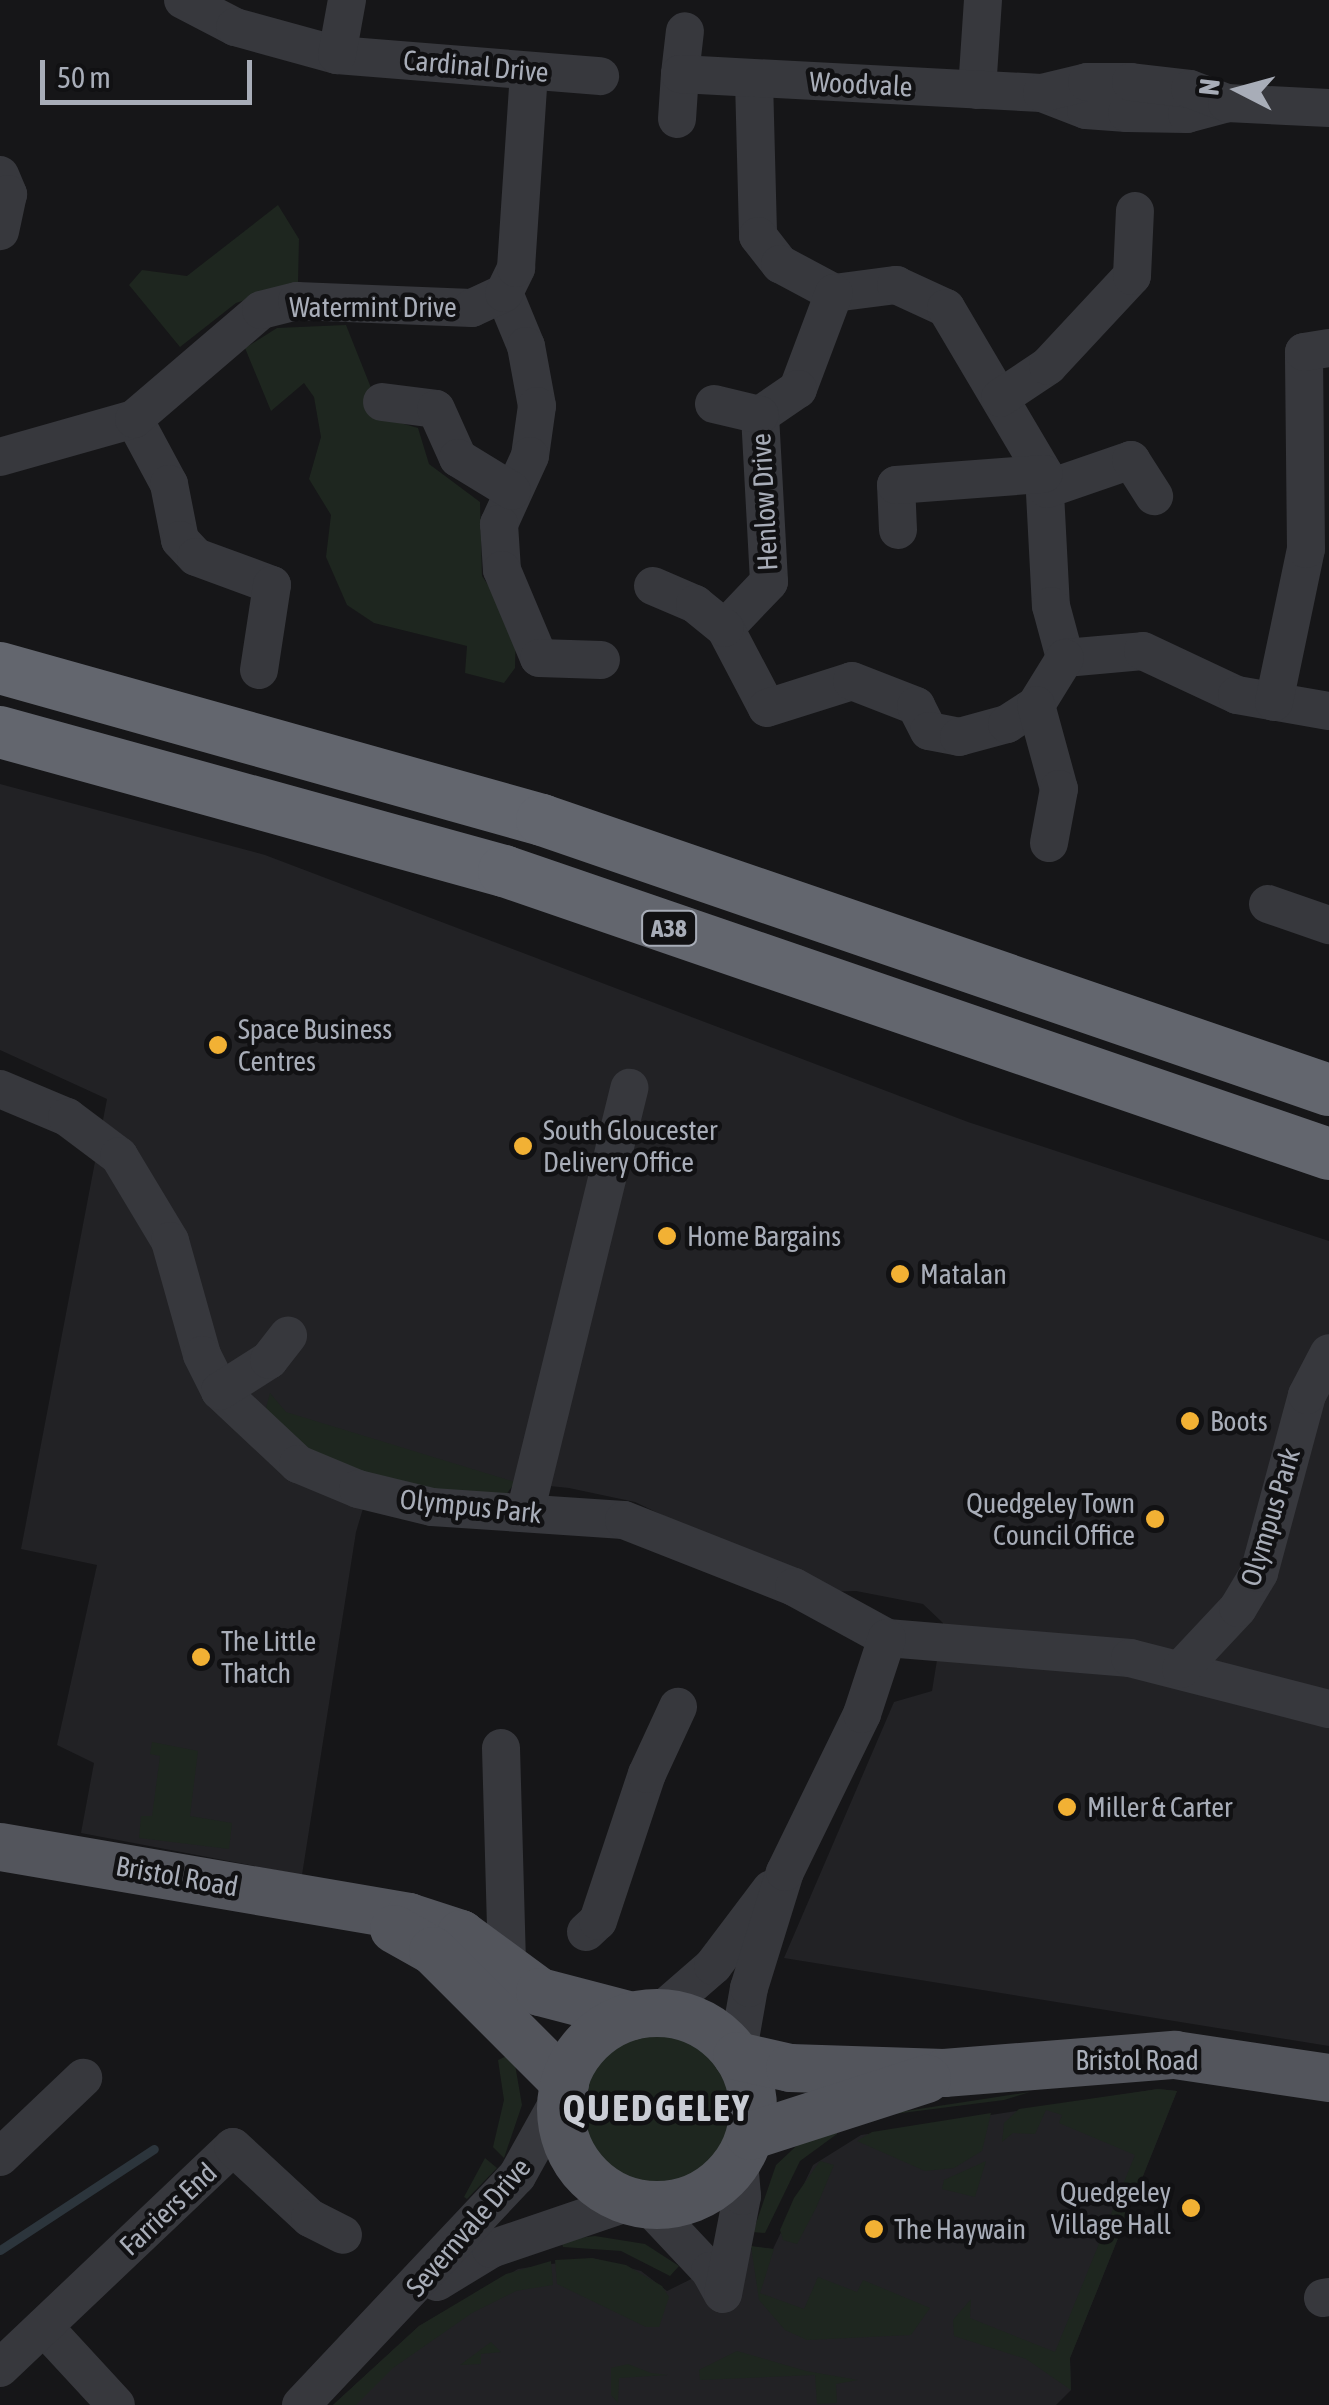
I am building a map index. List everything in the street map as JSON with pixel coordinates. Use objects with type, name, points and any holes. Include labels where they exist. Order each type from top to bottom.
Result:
[{"type":"highway","name":"A38","points":[[0,668],[542,820],[1329,1090]]},
{"type":"highway","name":"A38","points":[[0,732],[504,871],[1329,1154]]},
{"type":"main road","name":"Bristol Road","points":[[0,1848],[449,1928],[540,1992],[646,2015]]},
{"type":"main road","name":"Bristol Road","points":[[352,1911],[433,1951],[564,2089]]},
{"type":"main road","points":[[646,2015],[702,2024],[738,2056],[751,2086],[745,2148],[714,2187],[688,2201],[638,2203],[607,2192],[578,2162],[564,2134],[564,2089],[589,2041],[646,2015]]},
{"type":"main road","name":"Bristol Road","points":[[738,2056],[790,2068],[944,2073],[1136,2054],[1329,2078]]},
{"type":"main road","name":"Bristol Road","points":[[745,2148],[944,2073]]},
{"type":"street","name":"Cardinal Drive","points":[[183,0],[235,27],[337,55],[600,76]]},
{"type":"street","points":[[337,55],[347,0]]},
{"type":"street","points":[[977,90],[983,0]]},
{"type":"street","points":[[677,119],[685,31]]},
{"type":"street","points":[[528,71],[516,268],[504,293],[526,346],[537,406],[530,456],[498,524],[502,570],[539,658],[600,660]]},
{"type":"street","name":"Woodvale","points":[[680,74],[1042,93],[1086,110],[1127,113],[1187,114],[1227,103],[1329,108]]},
{"type":"street","points":[[652,586],[695,604],[724,628],[760,720],[852,681],[916,706],[929,731],[959,737],[1006,724],[1036,705],[1065,658],[1045,556],[1046,482],[946,308],[896,284],[834,293],[780,264],[758,236],[754,80]]},
{"type":"street","points":[[0,175],[8,217],[0,231]]},
{"type":"street","points":[[1000,398],[1048,366],[1132,276],[1135,212]]},
{"type":"street","name":"Watermint Drive","points":[[0,458],[134,419],[261,310],[297,301],[472,308],[504,293]]},
{"type":"street","name":"Henlow Drive","points":[[724,628],[769,582],[760,415],[798,389],[834,293]]},
{"type":"street","points":[[1274,702],[1306,549],[1314,435],[1304,352],[1329,348]]},
{"type":"street","points":[[382,402],[436,409],[458,458],[512,490]]},
{"type":"street","points":[[714,404],[760,415]]},
{"type":"street","points":[[134,419],[169,484],[180,540],[196,556],[272,585],[259,670]]},
{"type":"street","points":[[898,530],[896,485],[1046,482],[1131,460],[1154,496]]},
{"type":"street","points":[[1065,658],[1142,651],[1237,696],[1329,711]]},
{"type":"street","points":[[1036,705],[1059,789],[1049,843]]},
{"type":"street","points":[[1268,904],[1329,925]]},
{"type":"street","name":"Olympus Park","points":[[0,1088],[67,1117],[119,1156],[170,1241],[202,1355],[220,1391],[298,1464],[358,1490],[432,1507],[624,1520],[794,1587],[887,1638],[1130,1658],[1181,1669],[1238,1608],[1259,1573],[1308,1395],[1329,1352]]},
{"type":"street","points":[[525,1513],[629,1088]]},
{"type":"street","points":[[220,1391],[270,1360],[288,1336]]},
{"type":"street","points":[[738,2056],[749,1988],[785,1872],[862,1714],[887,1638]]},
{"type":"street","points":[[1181,1669],[1329,1709]]},
{"type":"street","points":[[586,1932],[598,1921],[647,1774],[678,1707]]},
{"type":"street","points":[[502,1748],[507,1968]]},
{"type":"street","points":[[646,2015],[713,1966],[785,1872]]},
{"type":"street","points":[[0,2158],[83,2078]]},
{"type":"street","name":"Severnvale Drive","points":[[301,2405],[400,2305],[517,2176],[564,2089]]},
{"type":"street","name":"Farriers End","points":[[0,2368],[233,2148],[310,2218],[343,2235]]},
{"type":"street","points":[[638,2203],[723,2294],[742,2196],[745,2148]]},
{"type":"street","name":"Severnvale Drive","points":[[400,2305],[490,2249],[638,2203]]},
{"type":"street","points":[[44,2326],[116,2405]]},
{"type":"shaded area","points":[[278,205],[299,239],[298,283],[236,303],[180,347],[129,285],[142,270],[187,276]]},
{"type":"shaded area","points":[[346,325],[383,418],[418,428],[429,464],[480,502],[482,576],[516,626],[515,668],[504,683],[465,673],[467,646],[374,623],[347,605],[326,557],[331,515],[309,479],[321,437],[314,397],[304,383],[271,411],[245,348],[277,328]]},
{"type":"shaded area","points":[[0,784],[265,855],[968,1122],[1329,1241],[1329,2046],[784,1958],[894,1702],[932,1691],[943,1623],[923,1604],[856,1591],[822,1592],[635,1502],[569,1488],[375,1468],[356,1532],[302,1875],[81,1833],[94,1763],[57,1745],[97,1565],[21,1549],[107,1099],[0,1050]]},
{"type":"shaded area","points":[[270,1393],[286,1412],[515,1482],[499,1505],[330,1471],[266,1408]]},
{"type":"shaded area","points":[[152,1742],[198,1751],[190,1816],[232,1823],[229,1849],[139,1838],[141,1816],[152,1816],[160,1756],[150,1754]]},
{"type":"shaded area","points":[[657,2033],[686,2039],[710,2055],[726,2079],[732,2108],[726,2137],[710,2161],[686,2177],[657,2183],[628,2177],[604,2161],[588,2137],[582,2108],[588,2079],[604,2055],[628,2039]]},
{"type":"shaded area","points":[[513,2053],[522,2105],[504,2158],[493,2147],[504,2100],[498,2060]]},
{"type":"shaded area","points":[[1158,2089],[1177,2091],[1070,2358],[1071,2390],[1056,2405],[333,2405],[419,2326],[518,2269],[592,2258],[641,2271],[667,2291],[756,2247],[773,2249],[813,2165],[861,2135]]},
{"type":"shaded area","points":[[1158,2089],[1177,2091],[1070,2358],[1071,2390],[1026,2359],[954,2336],[953,2320],[971,2299],[970,2318],[1055,2352],[1135,2155],[1059,2123],[1062,2115],[1046,2110],[1035,2134],[1013,2133],[1002,2142],[1004,2123],[1019,2109]]},
{"type":"shaded area","points":[[1030,2092],[1004,2100],[847,2120]]},
{"type":"shaded area","points":[[991,2113],[982,2151],[954,2168],[925,2171],[857,2141],[872,2132]]},
{"type":"shaded area","points":[[837,2123],[837,2134],[800,2161],[765,2233],[753,2232],[776,2165],[807,2136]]},
{"type":"shaded area","points":[[485,2158],[497,2168],[467,2199],[464,2197]]},
{"type":"shaded area","points":[[820,2161],[834,2165],[816,2208],[797,2244],[783,2240],[780,2230],[794,2198]]},
{"type":"shaded area","points":[[986,2161],[975,2197],[942,2189],[944,2180]]},
{"type":"shaded area","points":[[595,2236],[645,2244],[679,2266],[670,2276],[621,2251],[563,2247],[561,2240]]},
{"type":"shaded area","points":[[751,2246],[774,2249],[760,2293],[804,2309],[818,2277],[857,2292],[863,2280],[930,2308],[911,2335],[807,2340],[785,2330],[759,2300]]},
{"type":"shaded area","points":[[592,2258],[626,2265],[662,2286],[669,2297],[659,2327],[646,2327],[557,2284],[555,2260]]},
{"type":"shaded area","points":[[551,2261],[553,2285],[516,2291],[472,2313],[393,2368],[356,2405],[333,2405],[419,2326],[506,2274]]},
{"type":"shaded area","points":[[491,2342],[501,2352],[481,2354],[481,2364],[460,2365]]},
{"type":"shaded area","points":[[737,2351],[806,2371],[858,2380],[836,2384],[837,2403],[817,2404],[815,2375],[700,2380],[699,2370]]},
{"type":"shaded area","points":[[628,2364],[668,2375],[619,2378],[618,2403],[611,2395],[611,2368]]},
{"type":"waterway","points":[[0,2250],[154,2149]]},
{"type":"place","name":"Space Business Centres","points":[[218,1045]]},
{"type":"place","name":"South Gloucester Delivery Office","points":[[523,1146]]},
{"type":"place","name":"Home Bargains","points":[[667,1236]]},
{"type":"place","name":"Matalan","points":[[900,1274]]},
{"type":"place","name":"Boots","points":[[1190,1421]]},
{"type":"place","name":"Quedgeley Town Council Office","points":[[1155,1519]]},
{"type":"place","name":"The Little Thatch","points":[[201,1657]]},
{"type":"place","name":"Miller & Carter","points":[[1067,1807]]},
{"type":"place","name":"Quedgeley Village Hall","points":[[1191,2208]]},
{"type":"place","name":"The Haywain","points":[[874,2229]]},
{"type":"district","name":"QUEDGELEY","points":[[657,2108]]}]
